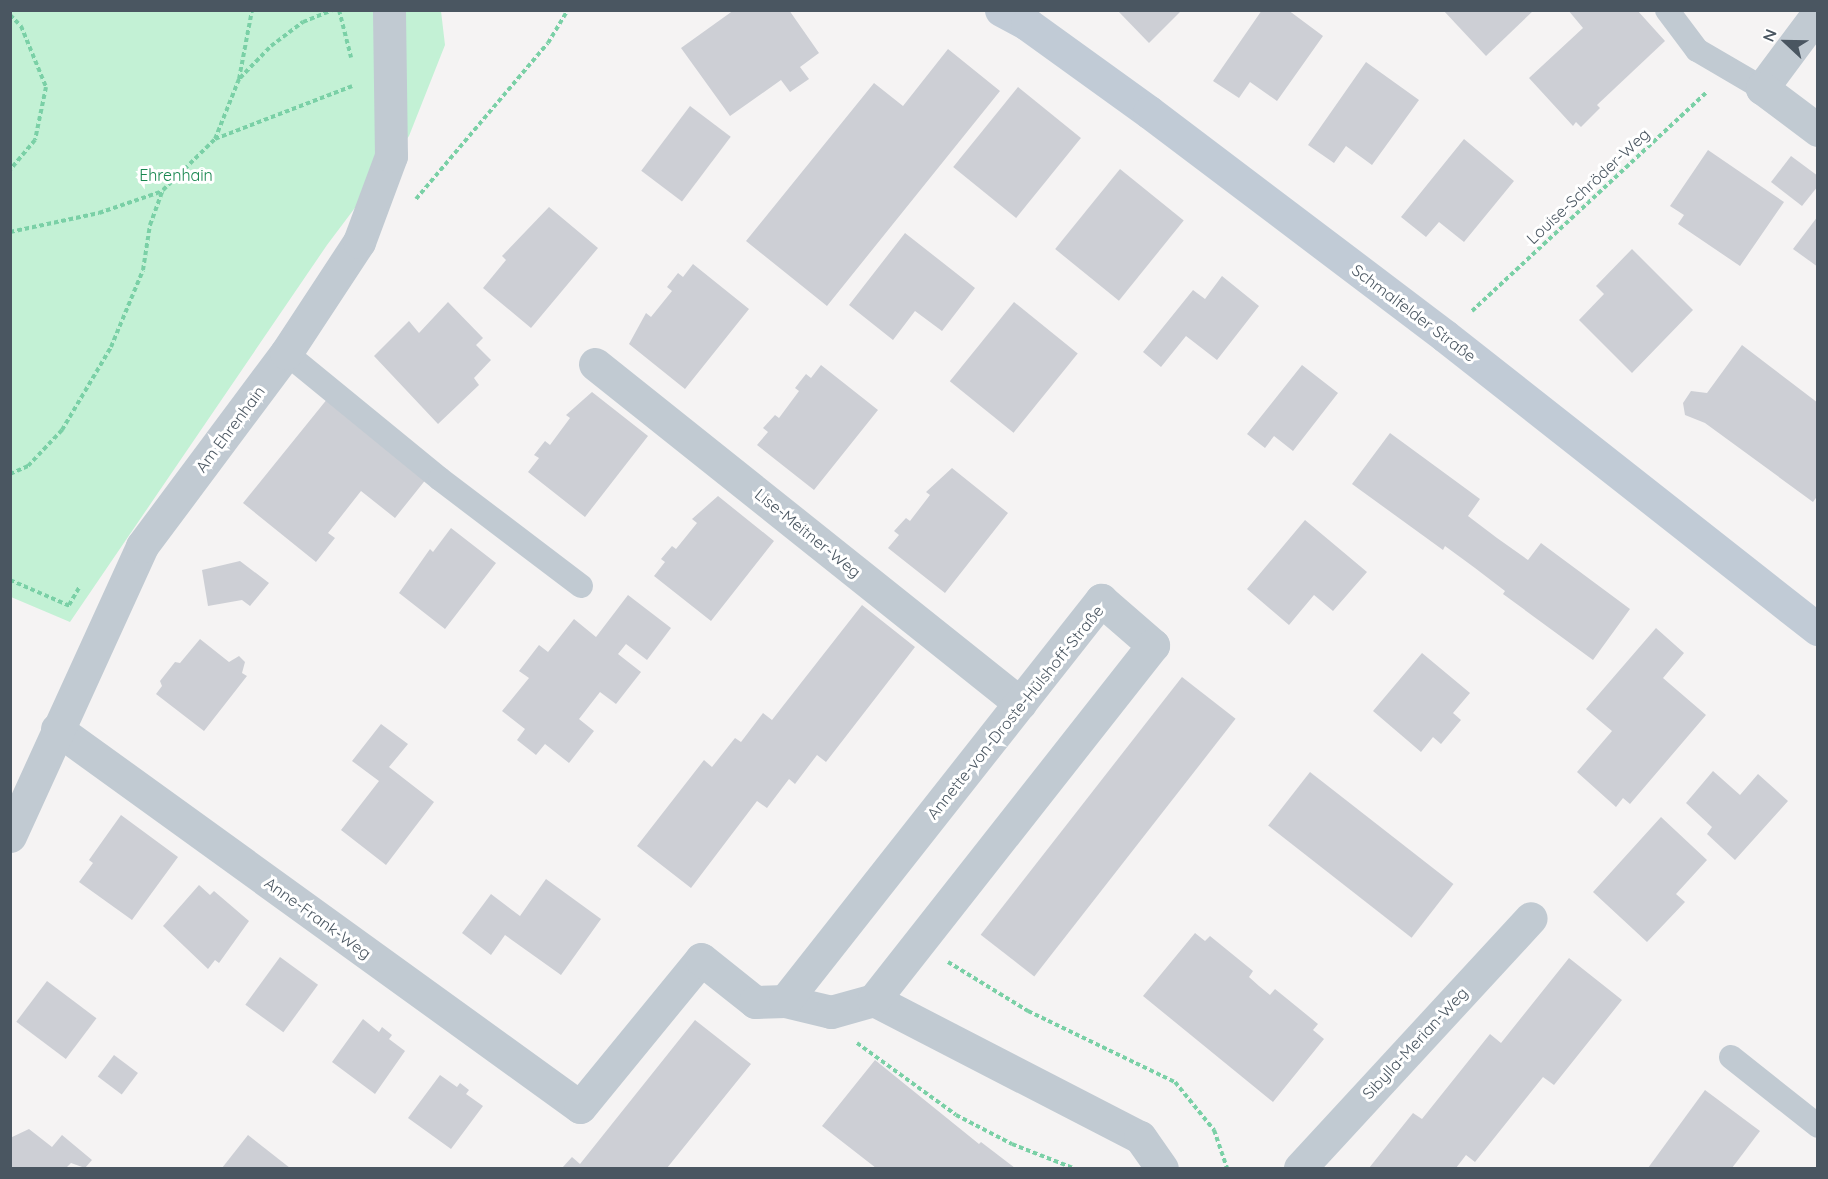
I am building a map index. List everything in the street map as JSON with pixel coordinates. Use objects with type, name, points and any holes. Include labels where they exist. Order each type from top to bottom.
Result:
[{"type":"main road","name":"Schmalfelder Straße","points":[[1002,10],[1027,24],[1149,112],[1445,336],[1818,629]]},
{"type":"street","name":"Am Ehrenhain","points":[[10,836],[142,546],[286,353],[363,231],[391,156],[389,10]]},
{"type":"street","points":[[1818,13],[1762,88],[1818,130]]},
{"type":"street","name":"Lise-Meitner-Weg","points":[[595,364],[1020,703]]},
{"type":"street","name":"Annette-von-Droste-Hülshoff-Straße","points":[[785,1001],[1101,600],[1153,645],[874,1000]]},
{"type":"street","name":"Anne-Frank-Weg","points":[[57,729],[580,1107],[701,959],[755,1002],[785,1001]]},
{"type":"street","name":"Sibylla-Merian-Weg","points":[[1300,1168],[1531,918]]},
{"type":"street","points":[[785,1001],[831,1012],[874,1000],[1140,1137],[1162,1168]]},
{"type":"lane","points":[[1667,10],[1697,50],[1762,88]]},
{"type":"lane","points":[[286,353],[440,479],[581,586]]},
{"type":"lane","points":[[1731,1057],[1818,1126]]},
{"type":"path","points":[[215,139],[239,79],[252,10]]},
{"type":"path","points":[[239,79],[271,46],[303,22],[332,10]]},
{"type":"path","points":[[339,10],[352,63]]},
{"type":"path","points":[[409,207],[548,43],[568,10]]},
{"type":"path","points":[[10,15],[21,26],[46,87],[35,140],[10,170]]},
{"type":"path","points":[[10,232],[99,213],[163,190],[215,139],[389,69]]},
{"type":"path","name":"Louise-Schröder-Weg","points":[[1445,336],[1709,90],[1762,88]]},
{"type":"path","points":[[10,474],[28,466],[62,430],[111,347],[143,270],[150,225],[163,190]]},
{"type":"path","points":[[10,580],[106,621]]},
{"type":"path","points":[[918,944],[1028,1011],[1174,1082],[1214,1130],[1227,1168]]},
{"type":"path","points":[[831,1012],[857,1043],[956,1115],[1012,1144],[1073,1168]]},
{"type":"green space","name":"Ehrenhain","points":[[11,11],[441,11],[445,45],[409,136],[327,245],[70,622],[11,597]]},
{"type":"building","points":[[734,10],[789,10],[819,53],[800,67],[809,79],[790,92],[781,80],[730,116],[681,48]]},
{"type":"building","points":[[1117,10],[1182,10],[1149,43]]},
{"type":"building","points":[[1262,10],[1288,10],[1323,36],[1277,101],[1250,82],[1239,98],[1213,81]]},
{"type":"building","points":[[1443,10],[1534,10],[1486,56]]},
{"type":"building","points":[[1568,10],[1637,10],[1665,41],[1597,105],[1600,108],[1581,127],[1576,122],[1573,126],[1529,78],[1583,28]]},
{"type":"building","points":[[948,49],[1000,91],[827,306],[746,241],[874,83],[903,106]]},
{"type":"building","points":[[1366,62],[1419,100],[1372,165],[1346,146],[1334,163],[1308,145]]},
{"type":"building","points":[[1018,87],[1081,138],[1016,218],[953,167]]},
{"type":"building","points":[[690,106],[731,137],[682,201],[641,171]]},
{"type":"building","points":[[1464,139],[1514,181],[1464,242],[1439,222],[1426,237],[1401,217]]},
{"type":"building","points":[[1708,150],[1784,202],[1740,266],[1678,224],[1684,215],[1670,206]]},
{"type":"building","points":[[1791,156],[1818,176],[1818,186],[1802,206],[1771,182]]},
{"type":"building","points":[[1120,169],[1184,221],[1119,301],[1055,249]]},
{"type":"building","points":[[549,207],[598,248],[531,328],[483,288],[506,260],[502,256]]},
{"type":"building","points":[[1818,216],[1818,267],[1793,249]]},
{"type":"building","points":[[905,233],[975,288],[942,331],[915,311],[893,340],[849,305]]},
{"type":"building","points":[[1632,249],[1693,310],[1632,373],[1579,320],[1604,294],[1596,286]]},
{"type":"building","points":[[693,264],[749,309],[685,389],[629,344],[646,313],[651,317],[672,291],[667,287],[678,273],[683,277]]},
{"type":"building","points":[[1222,276],[1259,306],[1217,360],[1186,336],[1161,367],[1143,352],[1193,290],[1205,299]]},
{"type":"building","points":[[448,302],[483,338],[476,345],[491,360],[474,378],[479,385],[438,424],[374,356],[409,321],[419,333]]},
{"type":"building","points":[[1014,302],[1078,354],[1014,433],[950,381]]},
{"type":"building","points":[[1742,345],[1818,403],[1818,495],[1813,502],[1705,423],[1685,415],[1683,403],[1691,391],[1707,393]]},
{"type":"building","points":[[821,365],[878,410],[814,490],[757,445],[768,432],[763,428],[775,415],[779,418],[799,391],[795,388],[806,374],[811,378]]},
{"type":"building","points":[[1302,365],[1338,393],[1293,451],[1274,436],[1265,448],[1247,434]]},
{"type":"building","points":[[592,392],[648,436],[585,517],[528,472],[539,458],[534,455],[545,441],[550,445],[570,418],[566,415]]},
{"type":"building","points":[[328,398],[427,478],[395,518],[361,491],[328,533],[335,538],[316,562],[243,503]]},
{"type":"building","points":[[1390,433],[1480,499],[1468,516],[1497,538],[1528,560],[1541,543],[1630,609],[1593,660],[1503,594],[1505,591],[1445,546],[1443,550],[1352,484]]},
{"type":"building","points":[[952,468],[1008,513],[945,593],[888,548],[899,535],[894,531],[906,518],[910,521],[930,495],[926,492]]},
{"type":"building","points":[[718,496],[774,541],[711,621],[654,576],[665,562],[661,559],[672,546],[676,549],[697,523],[692,519]]},
{"type":"building","points":[[1305,520],[1367,572],[1333,611],[1314,595],[1289,625],[1247,589]]},
{"type":"building","points":[[451,528],[496,563],[445,629],[399,593],[430,549],[433,552]]},
{"type":"building","points":[[240,561],[269,583],[250,606],[242,600],[208,606],[202,570]]},
{"type":"building","points":[[628,595],[671,628],[647,660],[626,644],[618,654],[641,672],[616,704],[600,692],[579,719],[594,731],[569,763],[545,744],[536,755],[517,740],[525,729],[502,711],[529,678],[519,671],[539,645],[548,652],[574,619],[596,637]]},
{"type":"building","points":[[862,605],[915,647],[826,762],[817,755],[795,784],[789,779],[767,808],[757,801],[691,888],[637,846],[704,760],[712,767],[735,738],[741,742],[763,713],[772,720]]},
{"type":"building","points":[[1656,628],[1684,653],[1663,678],[1706,715],[1630,804],[1623,798],[1616,807],[1577,772],[1612,731],[1586,709]]},
{"type":"building","points":[[200,639],[229,662],[239,656],[245,662],[242,673],[247,676],[204,731],[156,694],[162,686],[160,681],[175,662],[180,663]]},
{"type":"building","points":[[1422,653],[1470,693],[1453,713],[1461,720],[1441,744],[1433,737],[1421,752],[1373,711]]},
{"type":"building","points":[[1182,677],[1236,719],[1034,977],[981,935]]},
{"type":"building","points":[[381,724],[408,744],[389,767],[434,802],[386,865],[341,830],[379,781],[352,761]]},
{"type":"building","points":[[1713,771],[1740,795],[1758,774],[1788,801],[1735,860],[1707,834],[1712,827],[1686,803]]},
{"type":"building","points":[[1310,772],[1453,884],[1412,938],[1268,826]]},
{"type":"building","points":[[121,815],[178,857],[132,920],[79,882],[93,863],[89,860]]},
{"type":"building","points":[[1661,817],[1707,860],[1676,894],[1685,902],[1647,942],[1593,892]]},
{"type":"building","points":[[546,879],[601,919],[561,975],[505,935],[491,955],[462,933],[491,894],[520,916]]},
{"type":"building","points":[[199,885],[210,895],[214,891],[249,921],[219,963],[215,960],[208,969],[163,926]]},
{"type":"building","points":[[1195,933],[1205,941],[1210,936],[1253,971],[1249,977],[1270,995],[1275,989],[1318,1024],[1313,1030],[1324,1039],[1273,1102],[1143,996]]},
{"type":"building","points":[[280,957],[318,985],[283,1032],[245,1005]]},
{"type":"building","points":[[1569,958],[1622,1000],[1554,1085],[1543,1077],[1475,1162],[1466,1155],[1456,1168],[1369,1168],[1413,1113],[1422,1119],[1490,1034],[1501,1043]]},
{"type":"building","points":[[47,981],[97,1018],[66,1059],[16,1022]]},
{"type":"building","points":[[363,1019],[379,1032],[382,1027],[392,1035],[389,1039],[405,1051],[375,1094],[332,1062]]},
{"type":"building","points":[[695,1020],[751,1064],[667,1168],[562,1168],[572,1157],[580,1164]]},
{"type":"building","points":[[114,1055],[138,1073],[122,1095],[98,1077]]},
{"type":"building","points":[[875,1060],[979,1144],[981,1142],[1015,1168],[876,1168],[822,1126]]},
{"type":"building","points":[[440,1075],[457,1087],[460,1083],[469,1090],[466,1094],[483,1106],[451,1149],[408,1118]]},
{"type":"building","points":[[1705,1090],[1760,1131],[1732,1168],[1648,1168]]},
{"type":"building","points":[[29,1129],[52,1147],[62,1135],[92,1160],[85,1168],[71,1163],[66,1168],[10,1168],[10,1138]]},
{"type":"building","points":[[248,1135],[290,1168],[222,1168]]}]
